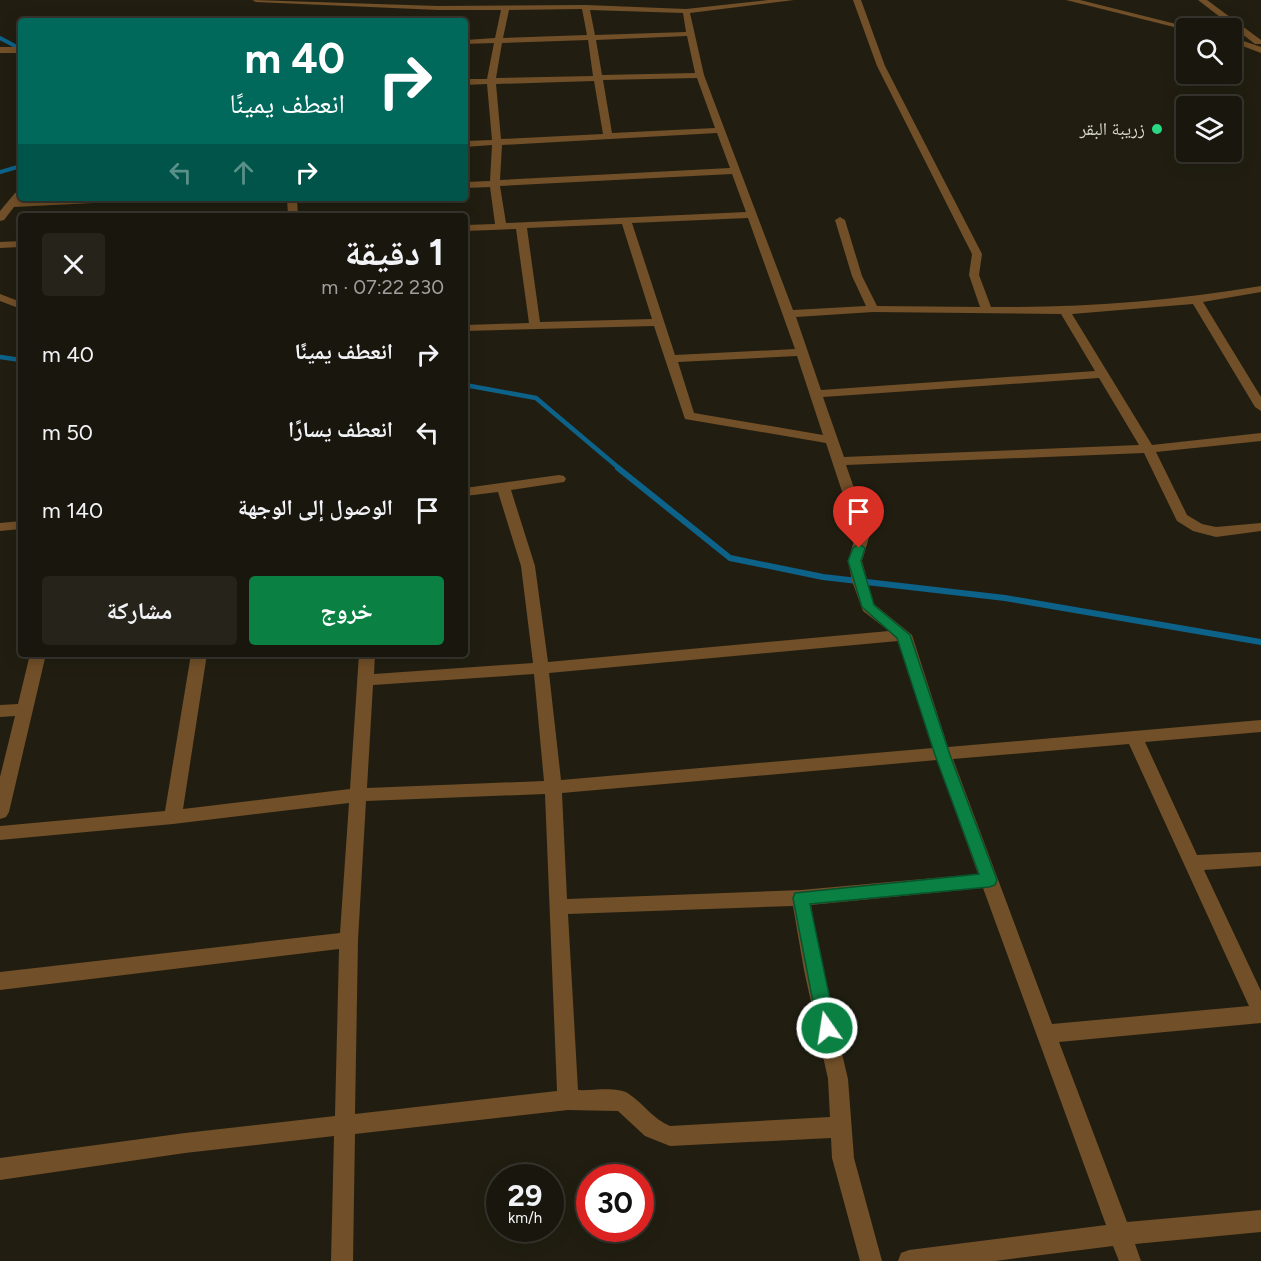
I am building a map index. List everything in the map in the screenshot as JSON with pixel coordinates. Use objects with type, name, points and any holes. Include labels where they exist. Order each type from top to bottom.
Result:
[{"type":"street","points":[[256,0],[455,11],[586,7],[686,11],[790,0]]},
{"type":"street","points":[[857,0],[881,66],[977,254],[974,276],[986,308]]},
{"type":"street","points":[[1070,0],[1176,25]]},
{"type":"street","points":[[1202,0],[1249,34],[1260,45]]},
{"type":"street","points":[[586,7],[608,136]]},
{"type":"street","points":[[501,226],[495,184],[496,142],[491,81],[496,42],[505,8]]},
{"type":"street","points":[[686,11],[689,34],[700,75],[750,215],[789,314],[814,394],[863,534],[855,561],[868,607],[903,635],[943,755],[1130,1261]]},
{"type":"street","points":[[1249,34],[1257,27]]},
{"type":"street","points":[[468,42],[689,34]]},
{"type":"street","points":[[1242,40],[1260,45]]},
{"type":"street","points":[[0,50],[18,50]]},
{"type":"street","points":[[468,82],[700,75]]},
{"type":"street","points":[[468,144],[720,130]]},
{"type":"street","points":[[468,185],[734,171]]},
{"type":"street","points":[[0,218],[18,198]]},
{"type":"street","points":[[14,204],[74,201]]},
{"type":"street","points":[[468,228],[750,215]]},
{"type":"street","points":[[626,220],[688,416],[831,440]]},
{"type":"street","points":[[840,220],[857,276],[873,309]]},
{"type":"street","points":[[521,225],[535,324]]},
{"type":"street","points":[[0,244],[18,244]]},
{"type":"street","points":[[789,314],[873,309],[986,308],[1065,311],[1196,300],[1261,289]]},
{"type":"street","points":[[0,297],[18,305]]},
{"type":"street","points":[[1196,300],[1261,407]]},
{"type":"street","points":[[1065,311],[1148,449],[1182,518],[1198,528],[1216,532],[1261,527]]},
{"type":"street","points":[[468,328],[658,322]]},
{"type":"street","points":[[669,359],[800,352]]},
{"type":"street","points":[[814,394],[1103,374]]},
{"type":"street","points":[[839,461],[1148,449],[1261,437]]},
{"type":"street","points":[[468,492],[559,479]]},
{"type":"street","points":[[503,487],[528,566],[541,669],[553,787],[568,1100]]},
{"type":"street","points":[[0,527],[18,525]]},
{"type":"street","points":[[366,680],[541,669],[903,635]]},
{"type":"street","points":[[0,812],[37,657]]},
{"type":"street","points":[[173,817],[199,657]]},
{"type":"street","points":[[342,1261],[349,940],[368,657]]},
{"type":"street","points":[[0,711],[25,710]]},
{"type":"street","points":[[0,833],[173,817],[358,795],[553,787],[1261,726]]},
{"type":"street","points":[[1046,1034],[1261,1013],[1134,737]]},
{"type":"street","points":[[1192,862],[1261,859]]},
{"type":"street","points":[[558,907],[801,898],[989,880]]},
{"type":"street","points":[[801,898],[813,970],[838,1079],[845,1169],[872,1261]]},
{"type":"street","points":[[0,981],[349,940]]},
{"type":"street","points":[[0,1169],[185,1143],[568,1100],[622,1101],[652,1129],[670,1137],[841,1127]]},
{"type":"street","points":[[909,1261],[1120,1234],[1261,1221]]},
{"type":"waterway","points":[[0,38],[18,47]]},
{"type":"waterway","points":[[0,172],[18,167]]},
{"type":"waterway","points":[[0,357],[18,360]]},
{"type":"waterway","points":[[468,386],[536,398],[620,469]]},
{"type":"waterway","points":[[618,468],[730,558],[823,577],[1005,598],[1261,642]]},
{"type":"place","name":"زريبة البقر","points":[[1157,129]]},
{"type":"route","points":[[827,1028],[807,942],[801,898],[989,880],[943,755],[903,635],[868,607],[855,561],[859,548]]}]
